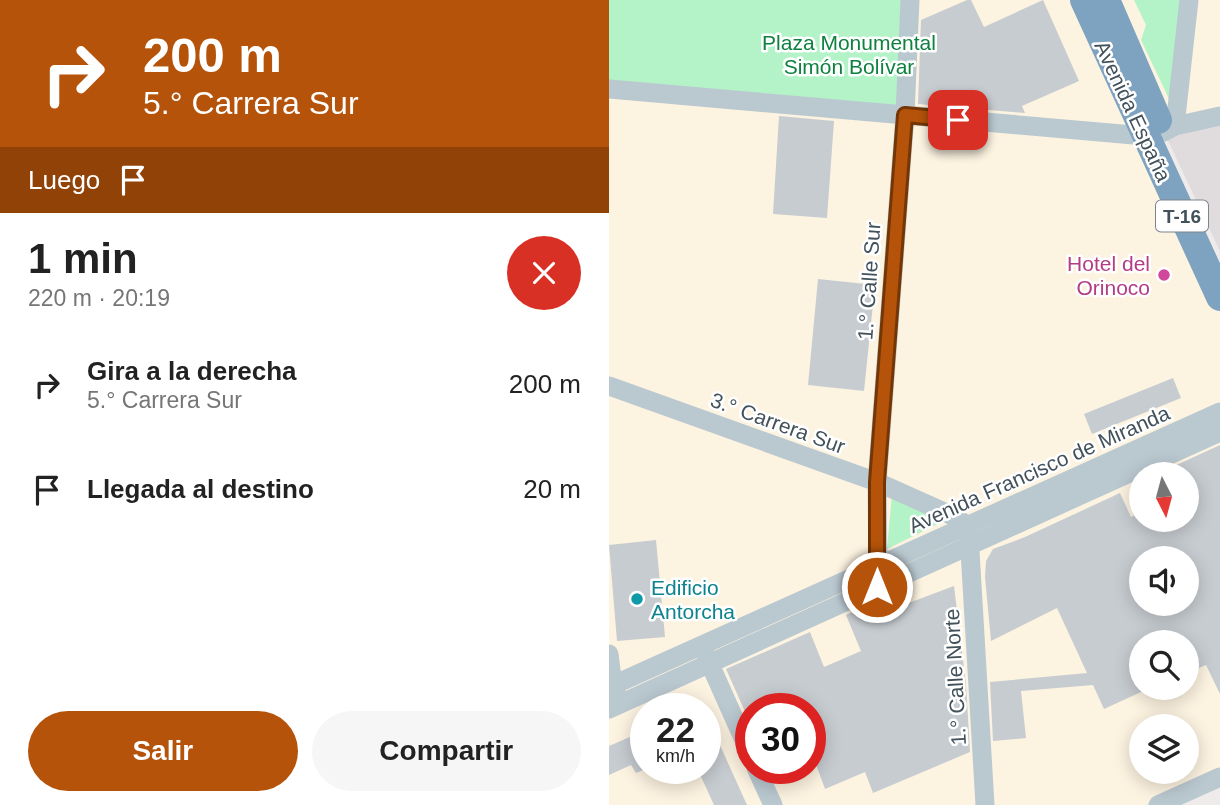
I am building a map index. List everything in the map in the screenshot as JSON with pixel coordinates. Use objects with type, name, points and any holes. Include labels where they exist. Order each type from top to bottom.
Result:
[{"type":"highway","name":"Avenida España","points":[[1084,0],[1161,131],[1220,251]]},
{"type":"highway","name":"Avenida España","points":[[1106,0],[1161,131],[1220,297]]},
{"type":"street","name":"1.° Calle Sur","points":[[877,587],[877,482],[905,115],[910,0]]},
{"type":"street","points":[[1161,131],[1189,0]]},
{"type":"street","points":[[609,89],[905,115],[1161,131],[1220,116]]},
{"type":"street","name":"3.° Carrera Sur","points":[[609,386],[877,482],[953,516],[969,536]]},
{"type":"street","name":"Avenida Francisco de Miranda","points":[[706,654],[823,617],[969,536],[1220,412]]},
{"type":"street","name":"Avenida Francisco de Miranda","points":[[613,696],[706,654],[878,566],[969,536],[1220,432]]},
{"type":"street","name":"1.° Calle Norte","points":[[969,536],[985,805]]},
{"type":"street","points":[[609,654],[613,696]]},
{"type":"street","points":[[706,654],[735,719]]},
{"type":"street","points":[[1158,805],[1220,777]]},
{"type":"street","points":[[763,784],[773,805]]},
{"type":"shaded area","points":[[609,0],[1220,0],[1220,115],[1156,130],[1220,272],[1220,772],[1199,781],[1199,714],[1129,714],[1129,784],[1193,784],[1145,805],[609,805]]},
{"type":"shaded area","points":[[1220,116],[1220,251],[1164,132]]},
{"type":"green space","name":"Plaza Monumental Simón Bolívar","points":[[609,0],[907,0],[902,113],[609,87]]},
{"type":"green space","points":[[1134,0],[1180,0],[1171,103],[1141,40],[1146,25]]},
{"type":"green space","points":[[892,494],[952,517],[887,549]]},
{"type":"building","points":[[971,0],[984,27],[1043,0],[1079,81],[1022,106],[1025,113],[918,104],[921,20]]},
{"type":"building","points":[[779,116],[834,121],[827,218],[773,214]]},
{"type":"building","points":[[818,279],[875,285],[864,391],[808,385]]},
{"type":"building","points":[[1173,378],[1181,398],[1092,434],[1084,414]]},
{"type":"building","points":[[1220,445],[1220,694],[1206,665],[1199,668],[1199,630],[1129,630],[1129,698],[1104,709],[1093,685],[1021,691],[1026,738],[993,741],[990,682],[1087,673],[1057,608],[991,641],[986,561],[993,549],[1120,493],[1129,513],[1129,532],[1199,532],[1199,462],[1183,462]]},
{"type":"building","name":"Edificio Antorcha","points":[[656,540],[665,637],[617,641],[609,545]]},
{"type":"building","points":[[954,586],[966,684],[970,752],[873,793],[865,772],[825,789],[826,693],[737,693],[726,669],[810,632],[824,667],[861,651],[846,615],[865,606],[890,610]]},
{"type":"building","points":[[630,737],[630,765],[609,775],[609,746]]},
{"type":"building","points":[[721,747],[735,784],[738,784],[747,805],[714,805],[704,784],[721,784]]},
{"type":"place","name":"Hotel del Orinoco","points":[[1164,275]]},
{"type":"place","name":"Edificio Antorcha","points":[[637,599]]},
{"type":"route","points":[[877,587],[877,482],[905,115],[958,120]]}]
